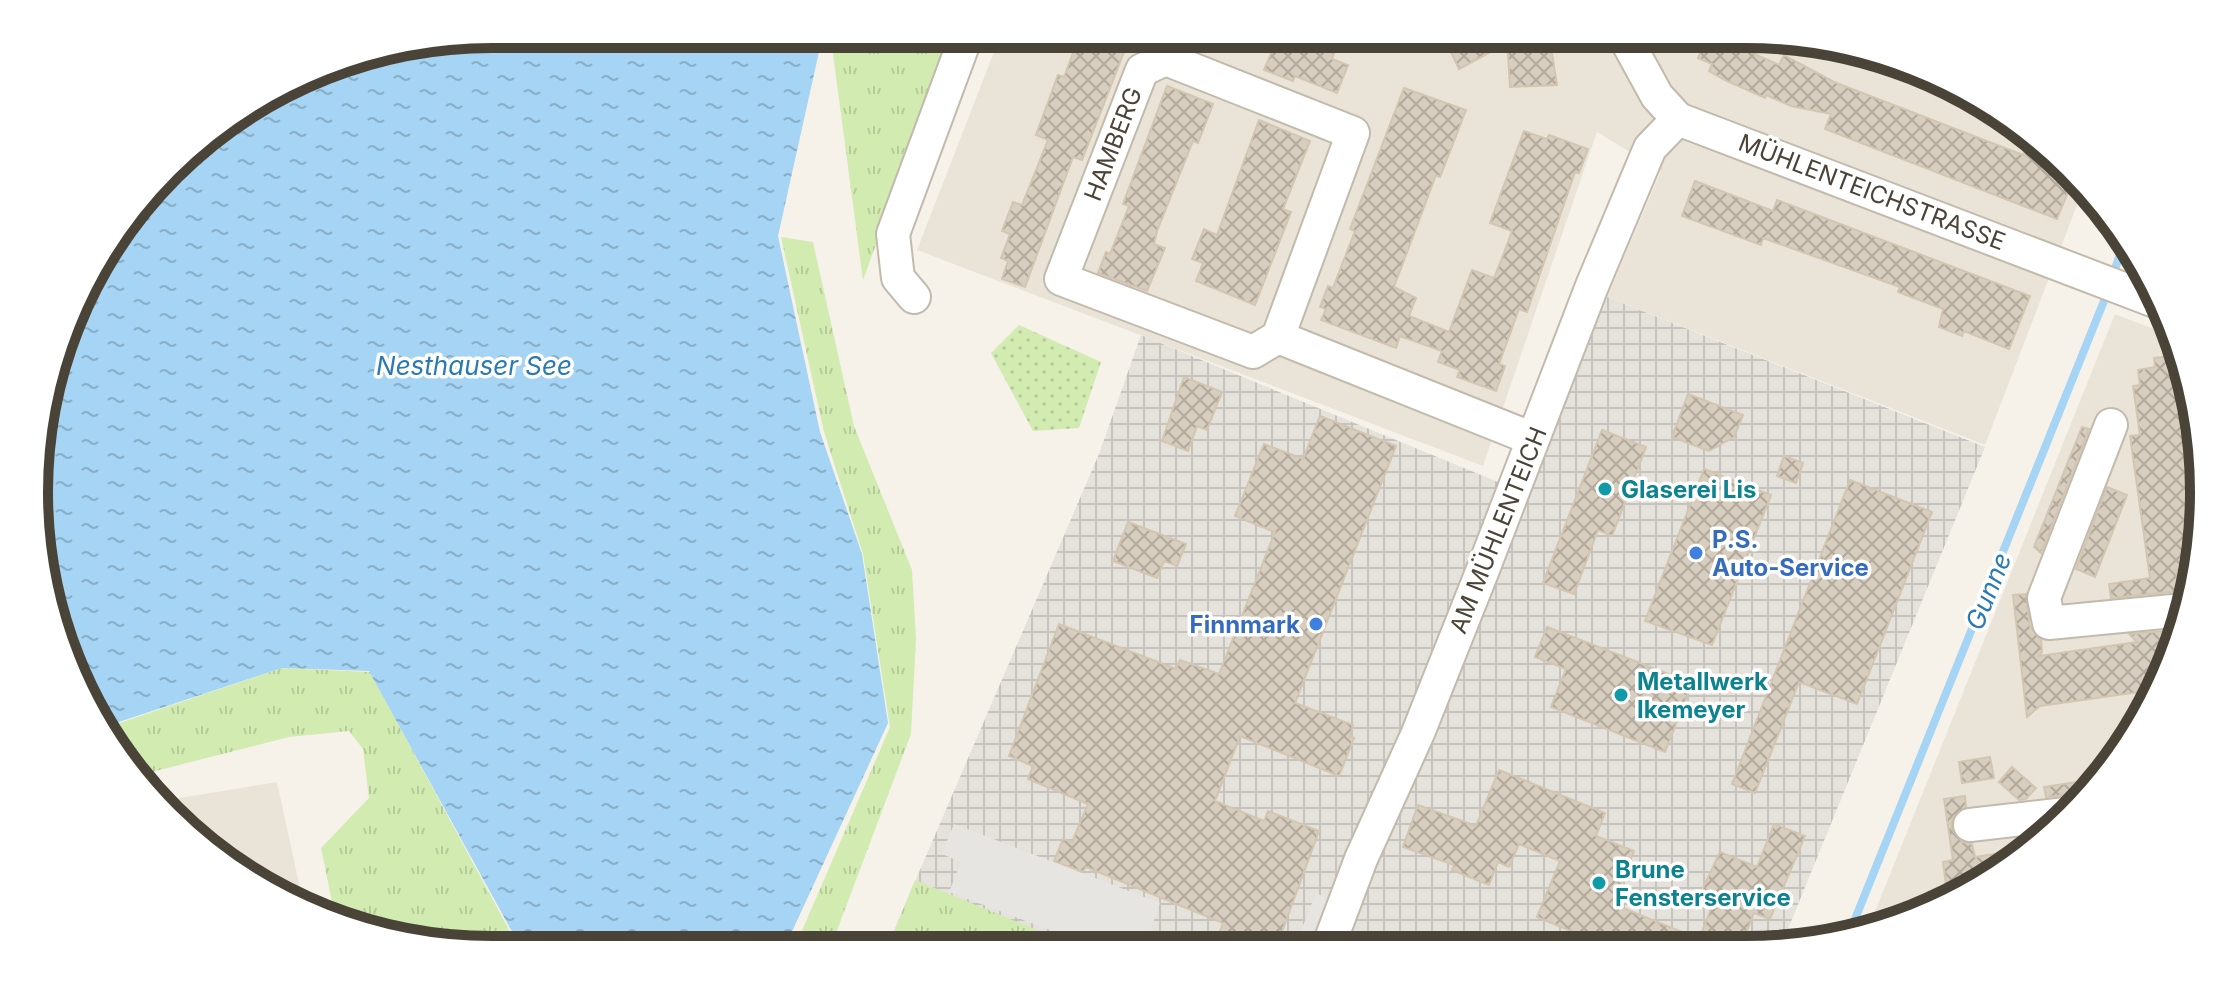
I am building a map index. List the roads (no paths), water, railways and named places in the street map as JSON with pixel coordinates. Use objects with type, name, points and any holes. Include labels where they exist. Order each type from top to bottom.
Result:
[{"type":"street","points":[[914,297],[898,278],[893,234],[962,48]]},
{"type":"street","name":"MÜHLENTEICHSTRASSE","points":[[1631,48],[1657,96],[1678,119],[2144,296]]},
{"type":"street","name":"HAMBERG","points":[[1166,59],[1353,133],[1278,337],[1253,352],[1061,279],[1142,70],[1166,59]]},
{"type":"street","name":"AM MÜHLENTEICH","points":[[1332,936],[1361,859],[1418,733],[1592,286],[1650,148],[1678,119]]},
{"type":"street","points":[[1278,337],[1533,439]]},
{"type":"street","points":[[2111,425],[2044,598],[2049,623],[2174,611]]},
{"type":"street","points":[[1970,825],[2050,816]]},
{"type":"water","name":"Nesthauser See","points":[[492,48],[820,48],[778,236],[820,432],[862,554],[888,723],[790,936],[514,936],[369,671],[282,668],[113,724],[82,662],[63,607],[52,550],[48,492],[52,434],[63,377],[82,322],[107,270],[158,199],[199,158],[270,107],[322,82],[377,63],[434,52]]},
{"type":"waterway","name":"Gunne","points":[[2112,278],[2120,253]]},
{"type":"waterway","name":"Gunne","points":[[1854,923],[2108,291]]},
{"type":"place","name":"Glaserei Lis","points":[[1605,489]]},
{"type":"place","name":"P.S. Auto-Service","points":[[1696,553]]},
{"type":"place","name":"Finnmark","points":[[1316,624]]},
{"type":"place","name":"Metallwerk Ikemeyer","points":[[1621,695]]},
{"type":"place","name":"Brune Fensterservice","points":[[1599,883]]}]
